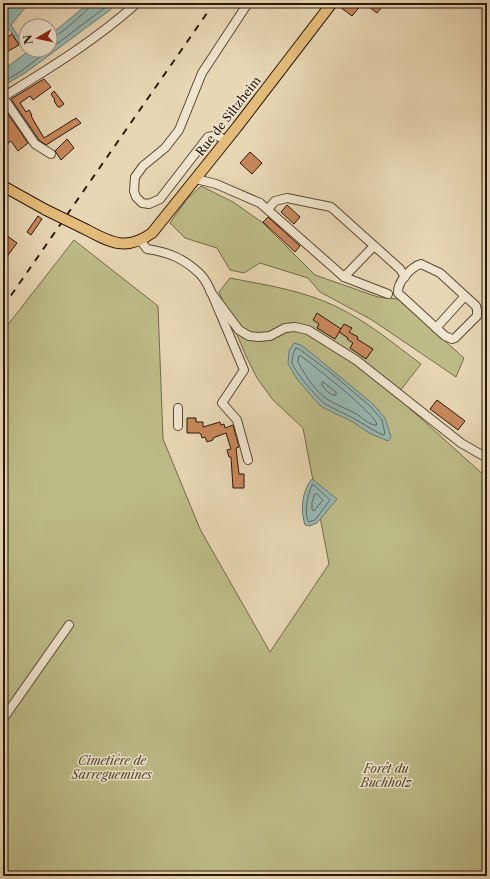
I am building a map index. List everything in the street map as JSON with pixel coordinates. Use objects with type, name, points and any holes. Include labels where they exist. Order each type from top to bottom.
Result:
[{"type":"main road","name":"Rue de Siltzheim","points":[[140,240],[158,226],[226,141],[332,3]]},
{"type":"main road","points":[[3,186],[46,210],[113,243],[129,243],[140,240]]},
{"type":"street","points":[[51,154],[36,144],[3,97],[77,51],[108,28],[136,3]]},
{"type":"street","points":[[226,141],[221,137],[214,135],[208,137],[160,199],[149,204],[142,203],[136,197],[134,192],[135,177],[143,166],[165,148],[179,130],[202,73],[248,3]]},
{"type":"street","points":[[196,179],[216,184],[260,203],[268,208],[344,277],[388,294]]},
{"type":"street","points":[[268,208],[275,201],[287,198],[332,207],[400,269],[405,277]]},
{"type":"street","points":[[140,240],[147,248],[172,254],[200,274],[240,330],[249,336],[270,336],[285,328],[295,327],[308,330],[356,360],[461,443],[487,458]]},
{"type":"street","points":[[344,277],[374,246]]},
{"type":"street","points":[[421,264],[440,273],[476,306],[477,316],[455,338],[452,339],[445,336],[398,293],[398,288],[405,277],[415,267],[421,264]]},
{"type":"street","points":[[210,290],[244,370],[222,403],[237,420],[248,460]]},
{"type":"street","points":[[436,328],[465,296]]},
{"type":"street","points":[[178,408],[178,426]]},
{"type":"street","points":[[3,719],[69,625]]},
{"type":"green space","points":[[201,186],[233,202],[263,223],[315,275],[378,297],[398,299],[464,358],[456,377],[372,320],[320,292],[308,278],[260,263],[244,273],[230,270],[217,248],[185,238],[170,223],[187,199]]},
{"type":"green space","points":[[74,240],[158,306],[163,439],[200,529],[270,652],[329,564],[303,428],[273,400],[257,378],[219,292],[230,278],[283,289],[322,300],[347,312],[380,333],[421,364],[396,396],[487,478],[487,876],[3,876],[3,331]]},
{"type":"water","points":[[10,3],[29,3],[11,25],[18,36],[18,42],[9,29],[3,37],[3,11]]},
{"type":"water","points":[[89,3],[117,3],[110,10],[58,49],[58,28]]},
{"type":"water","points":[[19,58],[45,58],[25,73],[3,86],[3,70]]},
{"type":"water","points":[[294,343],[301,345],[373,404],[385,418],[391,437],[388,441],[369,433],[353,422],[322,407],[314,399],[297,379],[288,364],[289,351]]},
{"type":"water","points":[[312,479],[337,499],[317,523],[309,526],[305,525],[302,507],[304,494]]},
{"type":"building","points":[[343,3],[348,7],[351,3],[363,3],[352,16],[340,7]]},
{"type":"building","points":[[364,3],[385,3],[377,13]]},
{"type":"building","points":[[12,34],[18,46],[3,54],[3,40]]},
{"type":"building","points":[[44,79],[51,87],[33,100],[30,96],[20,103],[26,112],[29,110],[44,138],[76,118],[81,123],[46,145],[39,140],[11,99]]},
{"type":"building","points":[[54,91],[64,104],[60,107],[58,107],[51,94]]},
{"type":"building","points":[[3,107],[28,143],[18,151],[11,141],[3,147]]},
{"type":"building","points":[[67,139],[74,148],[61,160],[55,151]]},
{"type":"building","points":[[250,152],[262,163],[252,174],[240,163]]},
{"type":"building","points":[[287,205],[300,217],[294,224],[281,212]]},
{"type":"building","points":[[38,216],[42,219],[31,235],[27,232]]},
{"type":"building","points":[[268,217],[300,246],[295,252],[263,222]]},
{"type":"building","points":[[6,235],[17,243],[3,262],[3,240]]},
{"type":"building","points":[[317,313],[341,329],[335,339],[317,328],[319,324],[313,320]]},
{"type":"building","points":[[344,324],[352,328],[349,332],[358,337],[357,339],[373,349],[366,359],[350,348],[353,343],[339,332]]},
{"type":"building","points":[[437,400],[465,421],[458,430],[430,409]]},
{"type":"building","points":[[187,418],[196,418],[196,422],[203,422],[203,427],[220,422],[221,425],[224,424],[225,428],[233,425],[239,447],[236,448],[239,474],[244,474],[244,488],[233,488],[231,457],[229,457],[227,450],[231,449],[226,433],[207,442],[205,437],[202,438],[201,434],[199,433],[187,433]]},
{"type":"railway","points":[[3,307],[214,3]]},
{"type":"park label","name":"Cimetière de Sarreguemines","points":[[112,767]]},
{"type":"park label","name":"Forêt du Buchholz","points":[[386,775]]}]
